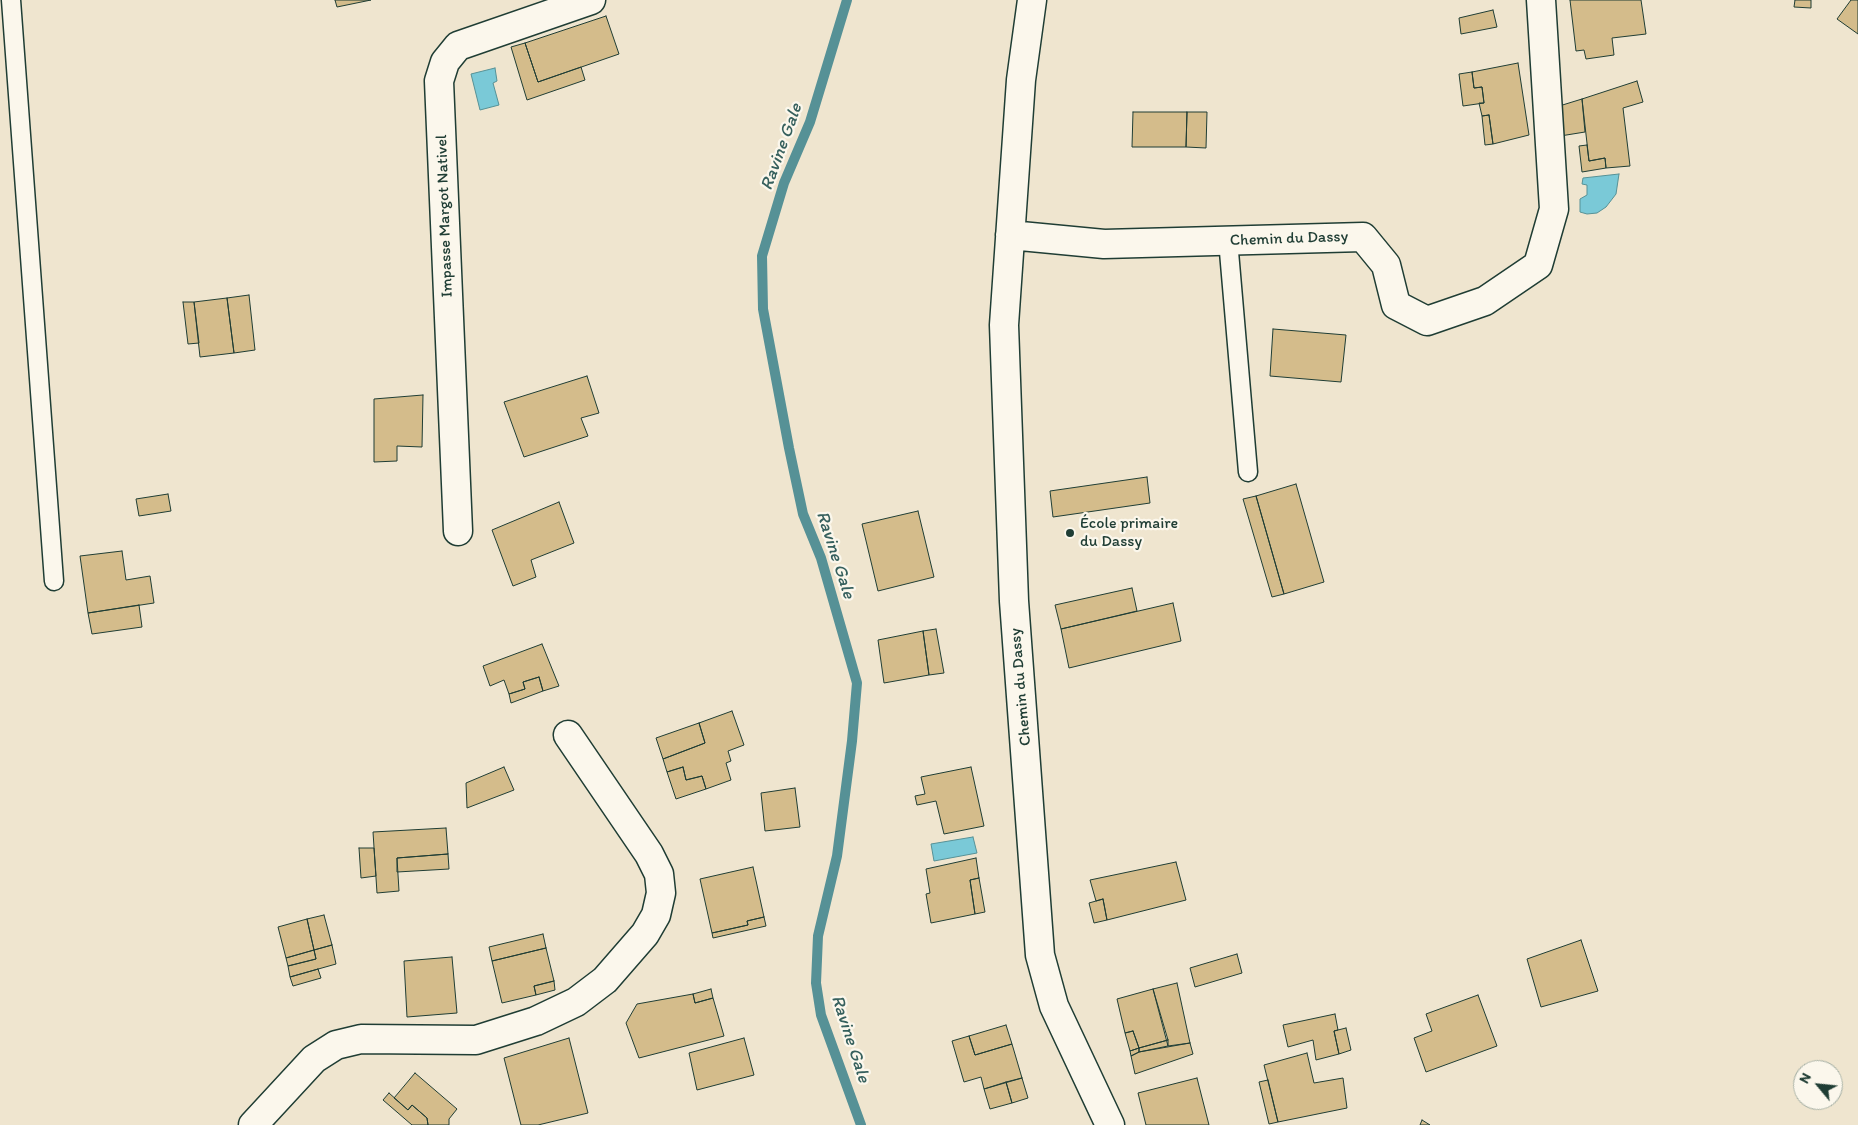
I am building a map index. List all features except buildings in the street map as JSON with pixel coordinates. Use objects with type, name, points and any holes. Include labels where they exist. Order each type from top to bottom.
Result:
[{"type":"street","name":"Impasse Margot Nativel","points":[[458,532],[439,81],[444,62],[458,46],[591,0]]},
{"type":"street","name":"Chemin du Dassy","points":[[1032,0],[1021,80],[1004,325],[1014,600],[1040,955],[1054,1006],[1110,1125]]},
{"type":"street","name":"Chemin du Dassy","points":[[1010,235],[1104,244],[1363,237],[1386,265],[1396,305],[1427,321],[1485,301],[1538,265],[1554,209],[1541,0]]},
{"type":"street","points":[[253,1125],[314,1059],[336,1045],[361,1039],[476,1040],[536,1021],[576,1002],[605,980],[645,934],[656,915],[661,893],[658,874],[649,854],[568,735]]},
{"type":"lane","points":[[10,0],[54,581]]},
{"type":"lane","points":[[1228,240],[1248,472]]},
{"type":"water","points":[[495,68],[497,81],[493,83],[499,105],[480,110],[471,74]]},
{"type":"water","points":[[1619,174],[1616,194],[1606,207],[1597,213],[1587,214],[1580,212],[1580,199],[1587,195],[1587,185],[1582,184],[1583,178]]},
{"type":"water","points":[[973,837],[977,853],[934,861],[931,844]]},
{"type":"waterway","name":"Ravine Gale","points":[[847,0],[810,122],[784,183],[762,256],[763,309],[803,514],[821,558],[857,683],[852,741],[837,856],[818,936],[816,983],[821,1015],[861,1125]]},
{"type":"place","name":"École primaire du Dassy","points":[[1070,533]]}]
